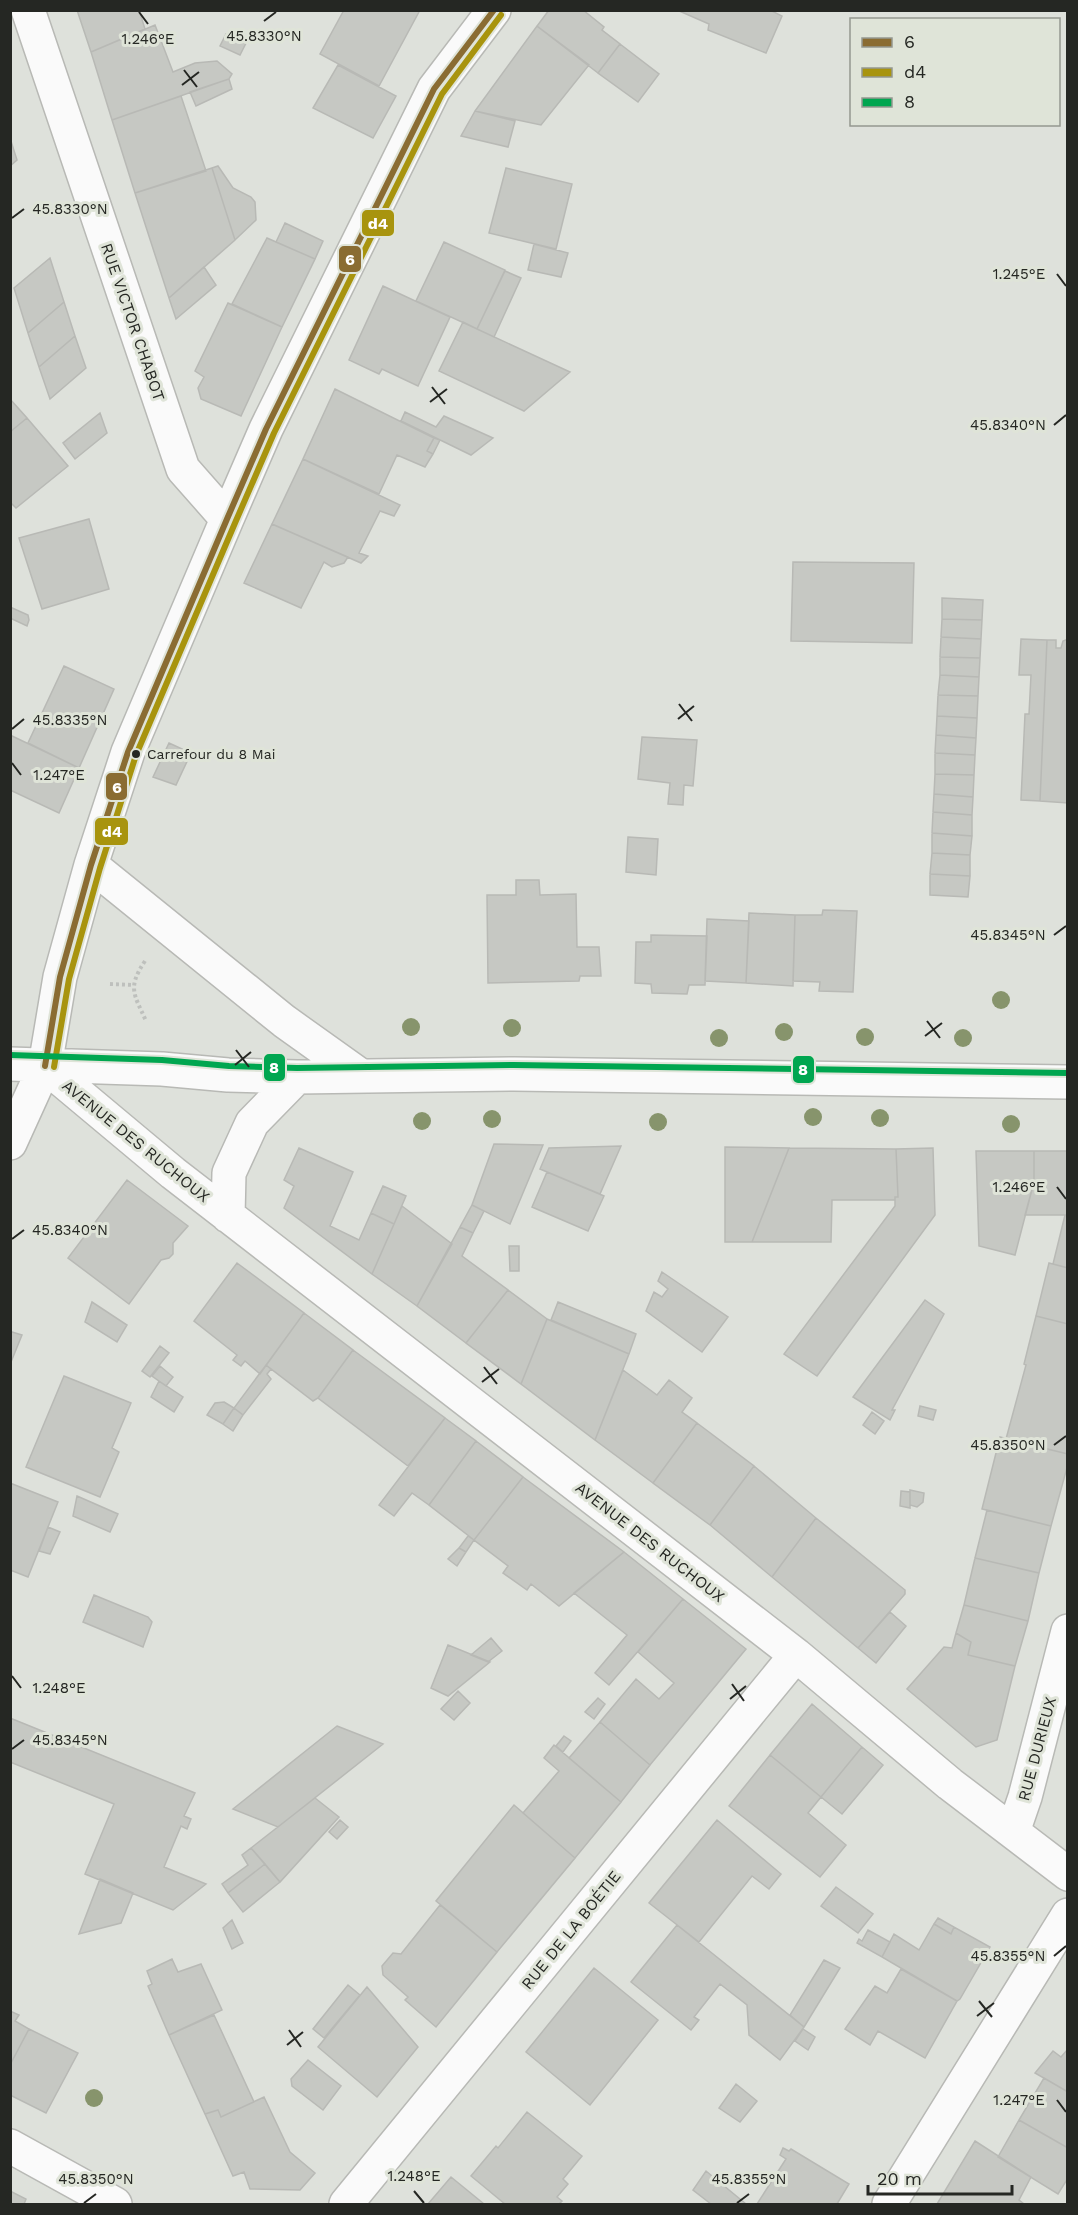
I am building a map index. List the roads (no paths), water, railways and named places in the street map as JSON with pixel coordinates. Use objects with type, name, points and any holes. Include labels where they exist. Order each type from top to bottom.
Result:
[{"type":"street","name":"RUE VICTOR CHABOT","points":[[28,10],[183,469],[227,519]]},
{"type":"street","points":[[10,1143],[45,1066],[60,977],[91,865],[128,752],[227,519],[266,429],[434,89],[494,10]]},
{"type":"street","points":[[91,865],[284,1021],[361,1076]]},
{"type":"street","points":[[10,1064],[162,1069],[228,1075],[297,1077],[514,1074],[1068,1082]]},
{"type":"street","name":"AVENUE DES RUCHOUX","points":[[45,1066],[158,1162],[796,1655],[950,1784],[1068,1874]]},
{"type":"street","name":"AVENUE DES RUCHOUX","points":[[228,1216],[229,1173],[247,1132],[252,1123],[297,1077]]},
{"type":"street","name":"RUE DURIEUX","points":[[1013,1833],[1025,1797],[1068,1631]]},
{"type":"street","name":"RUE DE LA BOÉTIE","points":[[346,2205],[796,1655]]},
{"type":"street","points":[[889,2205],[1068,1916]]},
{"type":"street","points":[[10,2146],[114,2205]]},
{"type":"place","name":"Carrefour du 8 Mai","points":[[136,754]]}]
